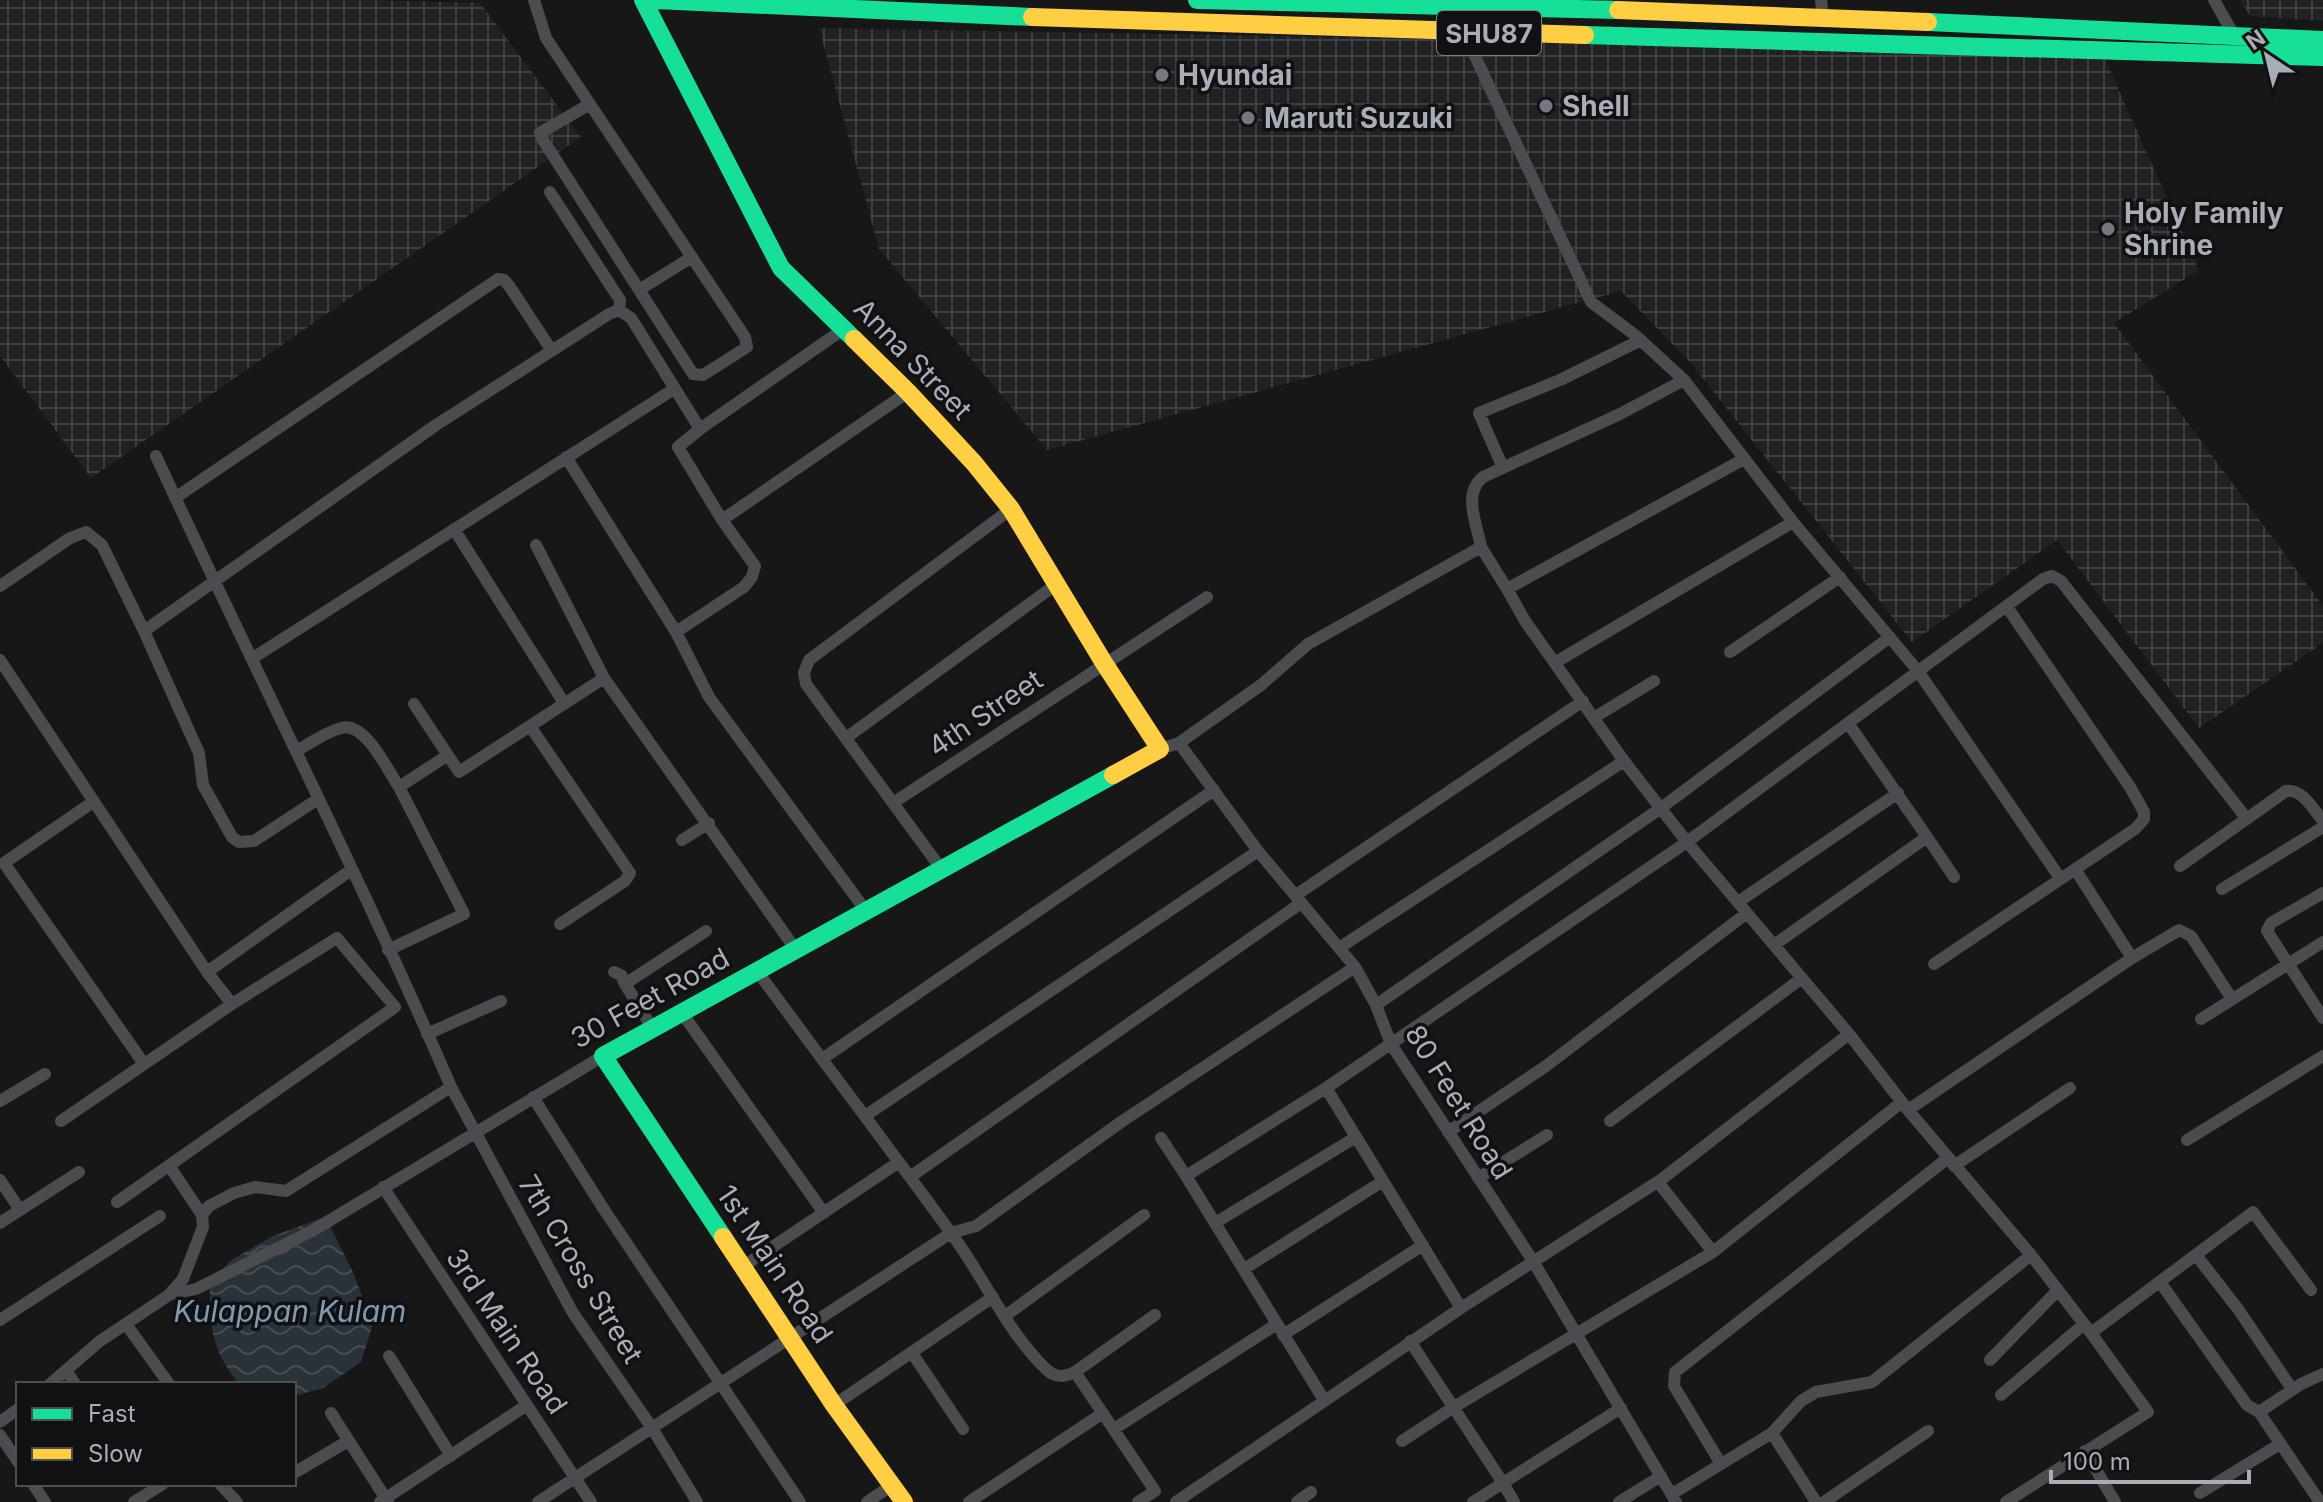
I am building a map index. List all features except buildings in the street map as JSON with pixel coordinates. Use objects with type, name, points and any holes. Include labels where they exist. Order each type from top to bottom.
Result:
[{"type":"main road","name":"Anna Street","points":[[643,0],[781,268],[908,392],[974,463],[1011,509],[1160,749]]},
{"type":"main road","name":"SHU87","points":[[655,0],[785,8],[1464,33],[1889,42],[2323,57]]},
{"type":"main road","name":"SHU87","points":[[1197,0],[1822,9],[1892,21],[2323,40]]},
{"type":"main road","points":[[1889,42],[1892,21]]},
{"type":"main road","name":"30 Feet Road","points":[[603,1056],[1160,749]]},
{"type":"main road","name":"1st Main Road","points":[[603,1056],[834,1405],[904,1502]]},
{"type":"street","points":[[534,0],[546,38],[590,104],[692,257],[745,337],[747,347],[703,375],[693,374],[540,133],[590,104]]},
{"type":"street","points":[[2214,0],[2235,37]]},
{"type":"street","points":[[1464,33],[1591,302],[1641,340],[1684,380],[1793,522],[1918,671],[2060,878]]},
{"type":"street","points":[[550,192],[620,300],[619,310]]},
{"type":"street","points":[[639,290],[692,257]]},
{"type":"street","points":[[175,498],[498,279],[504,280],[510,287],[552,351]]},
{"type":"street","points":[[619,310],[631,318],[700,429]]},
{"type":"street","points":[[144,631],[436,425],[619,310]]},
{"type":"street","points":[[676,632],[744,587],[752,577],[755,566],[722,520],[678,447],[845,328]]},
{"type":"street","points":[[1503,468],[1479,413],[1560,380],[1641,340]]},
{"type":"street","points":[[1684,380],[1620,414],[1483,477],[1472,492],[1481,547],[1525,621],[1624,761],[1687,842],[2031,1255],[2148,1412],[2006,1502]]},
{"type":"street","points":[[253,658],[674,389]]},
{"type":"street","points":[[722,520],[908,392]]},
{"type":"street","name":"7th Cross Street","points":[[156,456],[474,1132],[573,1313],[652,1428],[697,1502]]},
{"type":"street","points":[[566,457],[676,632],[709,697],[866,911]]},
{"type":"street","points":[[1507,589],[1744,459]]},
{"type":"street","points":[[942,870],[806,684],[804,673],[809,660],[1011,509]]},
{"type":"street","points":[[1556,662],[1793,522]]},
{"type":"street","points":[[454,529],[564,703]]},
{"type":"street","points":[[0,586],[70,538],[86,532],[102,545],[144,631],[199,753],[203,785],[232,837],[239,842],[254,841],[318,799]]},
{"type":"street","points":[[536,545],[604,678],[796,950]]},
{"type":"street","points":[[1160,749],[1179,743],[1261,685],[1308,644],[1481,547]]},
{"type":"street","points":[[1186,1176],[1326,1088],[1687,842],[2043,579],[2052,576],[2061,581],[2247,819]]},
{"type":"street","points":[[1730,652],[1840,577]]},
{"type":"street","points":[[846,738],[1058,583]]},
{"type":"street","name":"4th Street","points":[[893,803],[1207,597]]},
{"type":"street","points":[[1934,964],[2140,826],[2144,819],[2144,812],[2007,607]]},
{"type":"street","points":[[1376,1005],[1661,808],[1890,637]]},
{"type":"street","points":[[0,660],[207,972],[232,1004]]},
{"type":"street","points":[[414,704],[459,772],[604,678]]},
{"type":"street","points":[[1595,717],[1654,681]]},
{"type":"street","points":[[910,1177],[1298,899],[1583,701]]},
{"type":"street","points":[[1848,723],[1954,877]]},
{"type":"street","points":[[530,726],[630,873],[625,881],[560,924]]},
{"type":"street","points":[[296,751],[337,729],[350,727],[363,733],[399,787],[464,914],[388,950]]},
{"type":"street","name":"80 Feet Road","points":[[1179,743],[1258,851],[1355,967],[1376,1005],[1391,1044],[1533,1261],[1674,1498]]},
{"type":"street","points":[[399,787],[448,755]]},
{"type":"street","points":[[1339,948],[1624,761]]},
{"type":"street","points":[[822,1059],[1214,790]]},
{"type":"street","points":[[2180,866],[2286,791],[2300,794],[2323,821]]},
{"type":"street","points":[[1738,902],[1898,793]]},
{"type":"street","points":[[93,802],[4,863],[144,1064]]},
{"type":"street","points":[[682,840],[709,823]]},
{"type":"street","points":[[2222,889],[2323,827]]},
{"type":"street","points":[[1774,945],[1927,837]]},
{"type":"street","points":[[865,1116],[1258,851]]},
{"type":"street","points":[[2075,869],[2132,958]]},
{"type":"street","points":[[207,972],[351,870]]},
{"type":"street","points":[[2323,893],[2267,926],[2287,964],[2323,1018]]},
{"type":"street","points":[[1448,1132],[1546,1066],[1747,913]]},
{"type":"street","points":[[1402,1441],[1713,1252],[1905,1106],[2179,930],[2191,936],[2232,999]]},
{"type":"street","points":[[625,984],[706,931]]},
{"type":"street","points":[[61,1121],[232,1004],[337,938],[395,1007],[117,1202]]},
{"type":"street","points":[[2201,1019],[2323,942]]},
{"type":"street","points":[[538,1502],[951,1233],[976,1226],[1121,1122],[1355,967]]},
{"type":"street","points":[[757,971],[951,1233],[1005,1316],[1048,1370],[1057,1376],[1075,1372],[1155,1315]]},
{"type":"street","points":[[614,972],[621,975],[653,1029]]},
{"type":"street","points":[[1610,1121],[1802,978]]},
{"type":"street","points":[[427,1034],[501,1001]]},
{"type":"street","points":[[682,1013],[824,1213]]},
{"type":"street","points":[[1176,1502],[1410,1341],[1658,1182],[1849,1034]]},
{"type":"street","name":"30 Feet Road","points":[[169,1295],[196,1289],[312,1231],[603,1056]]},
{"type":"street","points":[[2187,1140],[2323,1056]]},
{"type":"street","points":[[0,1101],[45,1074]]},
{"type":"street","points":[[202,1215],[209,1206],[234,1193],[255,1187],[286,1191],[451,1087]]},
{"type":"street","points":[[1326,1088],[1461,1308]]},
{"type":"street","points":[[1721,1464],[1674,1386],[1675,1372],[1951,1162],[2070,1088]]},
{"type":"street","points":[[533,1097],[603,1208],[800,1502]]},
{"type":"street","points":[[1478,1178],[1547,1135]]},
{"type":"street","points":[[1215,1223],[1356,1137]]},
{"type":"street","points":[[1161,1138],[1324,1400]]},
{"type":"street","points":[[744,1266],[899,1162]]},
{"type":"street","points":[[52,1382],[100,1341],[169,1295],[183,1279],[203,1227],[202,1215],[170,1167]]},
{"type":"street","points":[[0,1223],[79,1172]]},
{"type":"street","points":[[0,1180],[20,1210]]},
{"type":"street","points":[[1244,1269],[1383,1181]]},
{"type":"street","points":[[1658,1182],[1713,1252]]},
{"type":"street","name":"3rd Main Road","points":[[383,1187],[591,1502]]},
{"type":"street","points":[[2001,1395],[2253,1212],[2311,1290]]},
{"type":"street","points":[[1005,1316],[1144,1215]]},
{"type":"street","points":[[0,1320],[160,1216]]},
{"type":"street","points":[[1114,1429],[1423,1245]]},
{"type":"street","points":[[1674,1498],[1772,1433],[1801,1401],[1816,1392],[1872,1382],[2031,1255]]},
{"type":"street","points":[[2196,1255],[2238,1309],[2292,1389]]},
{"type":"street","points":[[2160,1282],[2247,1405],[2259,1412],[2320,1502]]},
{"type":"street","points":[[1990,1360],[2058,1290]]},
{"type":"street","points":[[834,1405],[993,1297]]},
{"type":"street","points":[[126,1324],[168,1382]]},
{"type":"street","points":[[1410,1341],[1514,1502]]},
{"type":"street","points":[[912,1353],[963,1429]]},
{"type":"street","points":[[389,1356],[451,1456]]},
{"type":"street","points":[[66,1370],[74,1382]]},
{"type":"street","points":[[1075,1372],[1158,1496],[1138,1502]]},
{"type":"street","points":[[2259,1412],[2292,1389],[2323,1374]]},
{"type":"street","points":[[331,1413],[385,1501],[527,1405]]},
{"type":"street","points":[[1473,1502],[1621,1408]]},
{"type":"street","points":[[969,1502],[1103,1413]]},
{"type":"street","points":[[1824,1502],[1928,1431]]},
{"type":"street","points":[[1772,1433],[1816,1502]]},
{"type":"street","points":[[0,1435],[16,1459]]},
{"type":"street","points":[[296,1472],[348,1441]]},
{"type":"street","points":[[2200,1493],[2280,1444]]},
{"type":"street","points":[[2085,1451],[2115,1502]]},
{"type":"street","points":[[1619,1502],[1661,1476]]},
{"type":"street","points":[[134,1502],[160,1486]]},
{"type":"street","points":[[222,1486],[237,1502]]},
{"type":"street","points":[[867,1502],[891,1486]]},
{"type":"street","points":[[1297,1502],[1311,1492]]},
{"type":"shaded area","points":[[0,0],[480,3],[581,137],[91,478],[0,356]]},
{"type":"shaded area","points":[[2240,0],[2323,0],[2323,21],[2250,16]]},
{"type":"shaded area","points":[[819,28],[2101,50],[2199,270],[2114,323],[2323,606],[2323,643],[2199,728],[2057,540],[1912,642],[1689,361],[1621,291],[1047,450],[879,249]]},
{"type":"water","name":"Kulappan Kulam","points":[[322,1218],[330,1226],[352,1270],[373,1324],[361,1362],[323,1388],[296,1395],[296,1382],[238,1382],[218,1348],[210,1311],[210,1283],[231,1260],[273,1236]]},
{"type":"traffic: fast","points":[[643,0],[781,268],[854,339]]},
{"type":"traffic: fast","points":[[655,0],[1032,17]]},
{"type":"traffic: fast","points":[[1197,0],[1618,10]]},
{"type":"traffic: fast","points":[[1928,22],[2323,40]]},
{"type":"traffic: fast","points":[[1585,35],[2323,57]]},
{"type":"traffic: fast","points":[[723,1237],[603,1056],[1113,775]]},
{"type":"traffic: slow","points":[[1618,10],[1928,22]]},
{"type":"traffic: slow","points":[[1032,17],[1585,35]]},
{"type":"traffic: slow","points":[[854,339],[974,463],[1011,509],[1160,749],[1113,775]]},
{"type":"traffic: slow","points":[[723,1237],[834,1405],[904,1502]]},
{"type":"place","name":"Hyundai","points":[[1162,75]]},
{"type":"place","name":"Shell","points":[[1546,106]]},
{"type":"place","name":"Maruti Suzuki","points":[[1248,118]]},
{"type":"place","name":"Holy Family Shrine","points":[[2108,229]]}]
